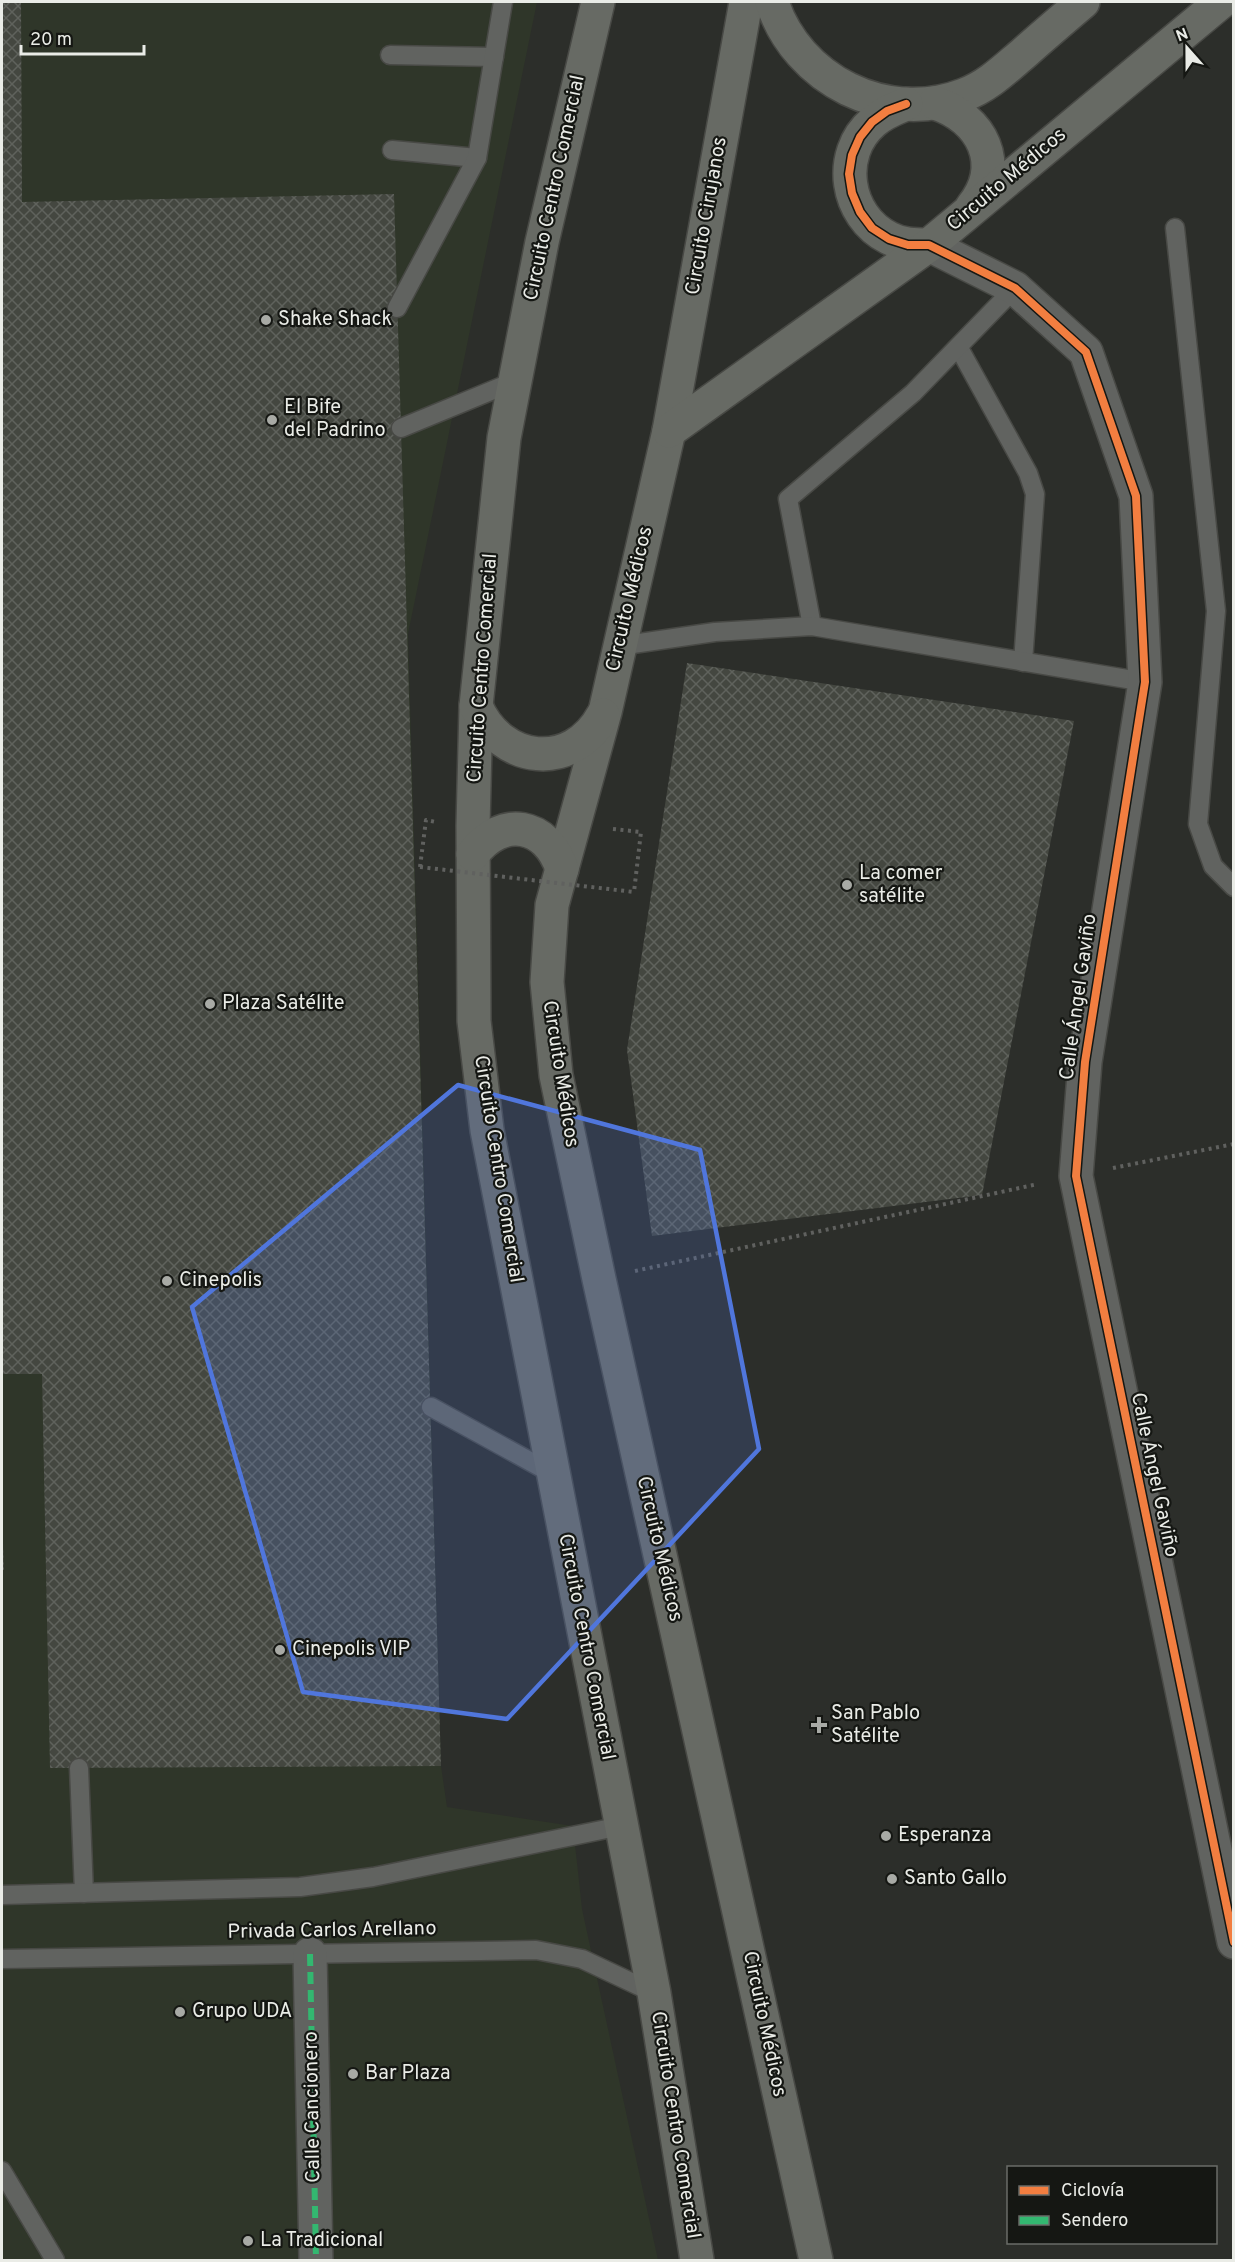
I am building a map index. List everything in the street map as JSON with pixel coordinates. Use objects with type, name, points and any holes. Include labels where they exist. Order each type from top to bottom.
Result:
[{"type":"main road","name":"Circuito Centro Comercial","points":[[598,2],[542,242],[504,438],[476,706],[473,854],[474,1022],[487,1130],[654,1993],[697,2260]]},
{"type":"main road","name":"Circuito Cirujanos","points":[[669,431],[746,2]]},
{"type":"main road","points":[[771,2],[803,57],[825,76],[849,90],[876,100],[952,108],[977,130],[984,145],[988,163],[987,180],[981,196],[964,218]]},
{"type":"main road","points":[[929,245],[908,245],[889,239],[872,228],[860,212],[852,193],[849,174],[852,155],[860,137],[872,122],[880,117],[920,104],[964,95],[991,81],[1083,2]]},
{"type":"main road","name":"Circuito Médicos","points":[[816,2260],[556,1075],[547,982],[552,905],[605,712],[669,431],[964,218],[1221,2]]},
{"type":"main road","points":[[476,706],[483,722],[493,734],[522,752],[538,754],[555,753],[571,748],[597,727],[605,712]]},
{"type":"main road","points":[[473,854],[482,842],[495,833],[510,829],[525,829],[549,843],[558,856],[562,869]]},
{"type":"street","name":"Calle Ángel Gaviño","points":[[929,245],[1015,288],[1086,352],[1136,496],[1145,682],[1085,1062],[1076,1176],[1233,1942]]},
{"type":"street","name":"Calle Cancionero","points":[[310,1954],[316,2260]]},
{"type":"lane","points":[[398,308],[477,158],[503,2]]},
{"type":"lane","points":[[390,55],[494,57]]},
{"type":"lane","points":[[392,150],[477,158]]},
{"type":"lane","points":[[1175,228],[1216,611],[1198,824],[1213,866],[1233,887]]},
{"type":"lane","points":[[812,626],[788,499],[913,393],[1015,288]]},
{"type":"lane","points":[[959,348],[1028,473],[1035,494],[1023,662]]},
{"type":"lane","points":[[401,428],[515,381]]},
{"type":"lane","points":[[619,646],[684,635],[812,626],[1145,682]]},
{"type":"lane","points":[[430,1407],[553,1474]]},
{"type":"lane","points":[[79,1768],[84,1893]]},
{"type":"lane","points":[[2,1894],[300,1887],[373,1878],[621,1826]]},
{"type":"lane","name":"Privada Carlos Arellano","points":[[2,1959],[536,1950],[582,1959],[654,1993]]},
{"type":"lane","points":[[2,2171],[55,2260]]},
{"type":"path","points":[[426,820],[420,867],[634,891],[641,832]]},
{"type":"path","points":[[599,1279],[1233,1144]]},
{"type":"highlighted area","points":[[458,1085],[700,1150],[759,1449],[507,1719],[303,1692],[192,1307]]},
{"type":"shaded area","points":[[2,2],[537,2],[408,634],[441,1766],[447,1807],[573,1826],[582,1909],[658,2260],[2,2260]]},
{"type":"building","name":"Plaza Satélite","points":[[2,2],[21,2],[22,202],[394,194],[441,1766],[50,1768],[42,1374],[2,1374]]},
{"type":"building","name":"La comer satélite","points":[[687,663],[1074,721],[982,1195],[652,1236],[627,1050]]},
{"type":"building","points":[[3,1544],[4,1570],[2,1570]]},
{"type":"marked path","points":[[310,1954],[316,2260]]},
{"type":"cycle path","points":[[906,104],[887,111],[872,122],[860,137],[852,155],[849,174],[852,193],[860,212],[872,228],[889,239],[908,245],[929,245],[1015,288],[1086,352],[1136,496],[1145,682],[1085,1062],[1076,1176],[1234,1942]]},
{"type":"place","name":"Shake Shack","points":[[266,320]]},
{"type":"place","name":"El Bife del Padrino","points":[[272,420]]},
{"type":"place","name":"La comer satélite","points":[[847,885]]},
{"type":"place","name":"Plaza Satélite","points":[[210,1004]]},
{"type":"place","name":"Cinepolis","points":[[167,1281]]},
{"type":"place","name":"Cinepolis VIP","points":[[280,1650]]},
{"type":"place","name":"San Pablo Satélite","points":[[819,1725]]},
{"type":"place","name":"Esperanza","points":[[886,1836]]},
{"type":"place","name":"Santo Gallo","points":[[892,1879]]},
{"type":"place","name":"Grupo UDA","points":[[180,2012]]},
{"type":"place","name":"Bar Plaza","points":[[353,2074]]},
{"type":"place","name":"La Tradicional","points":[[248,2241]]}]
